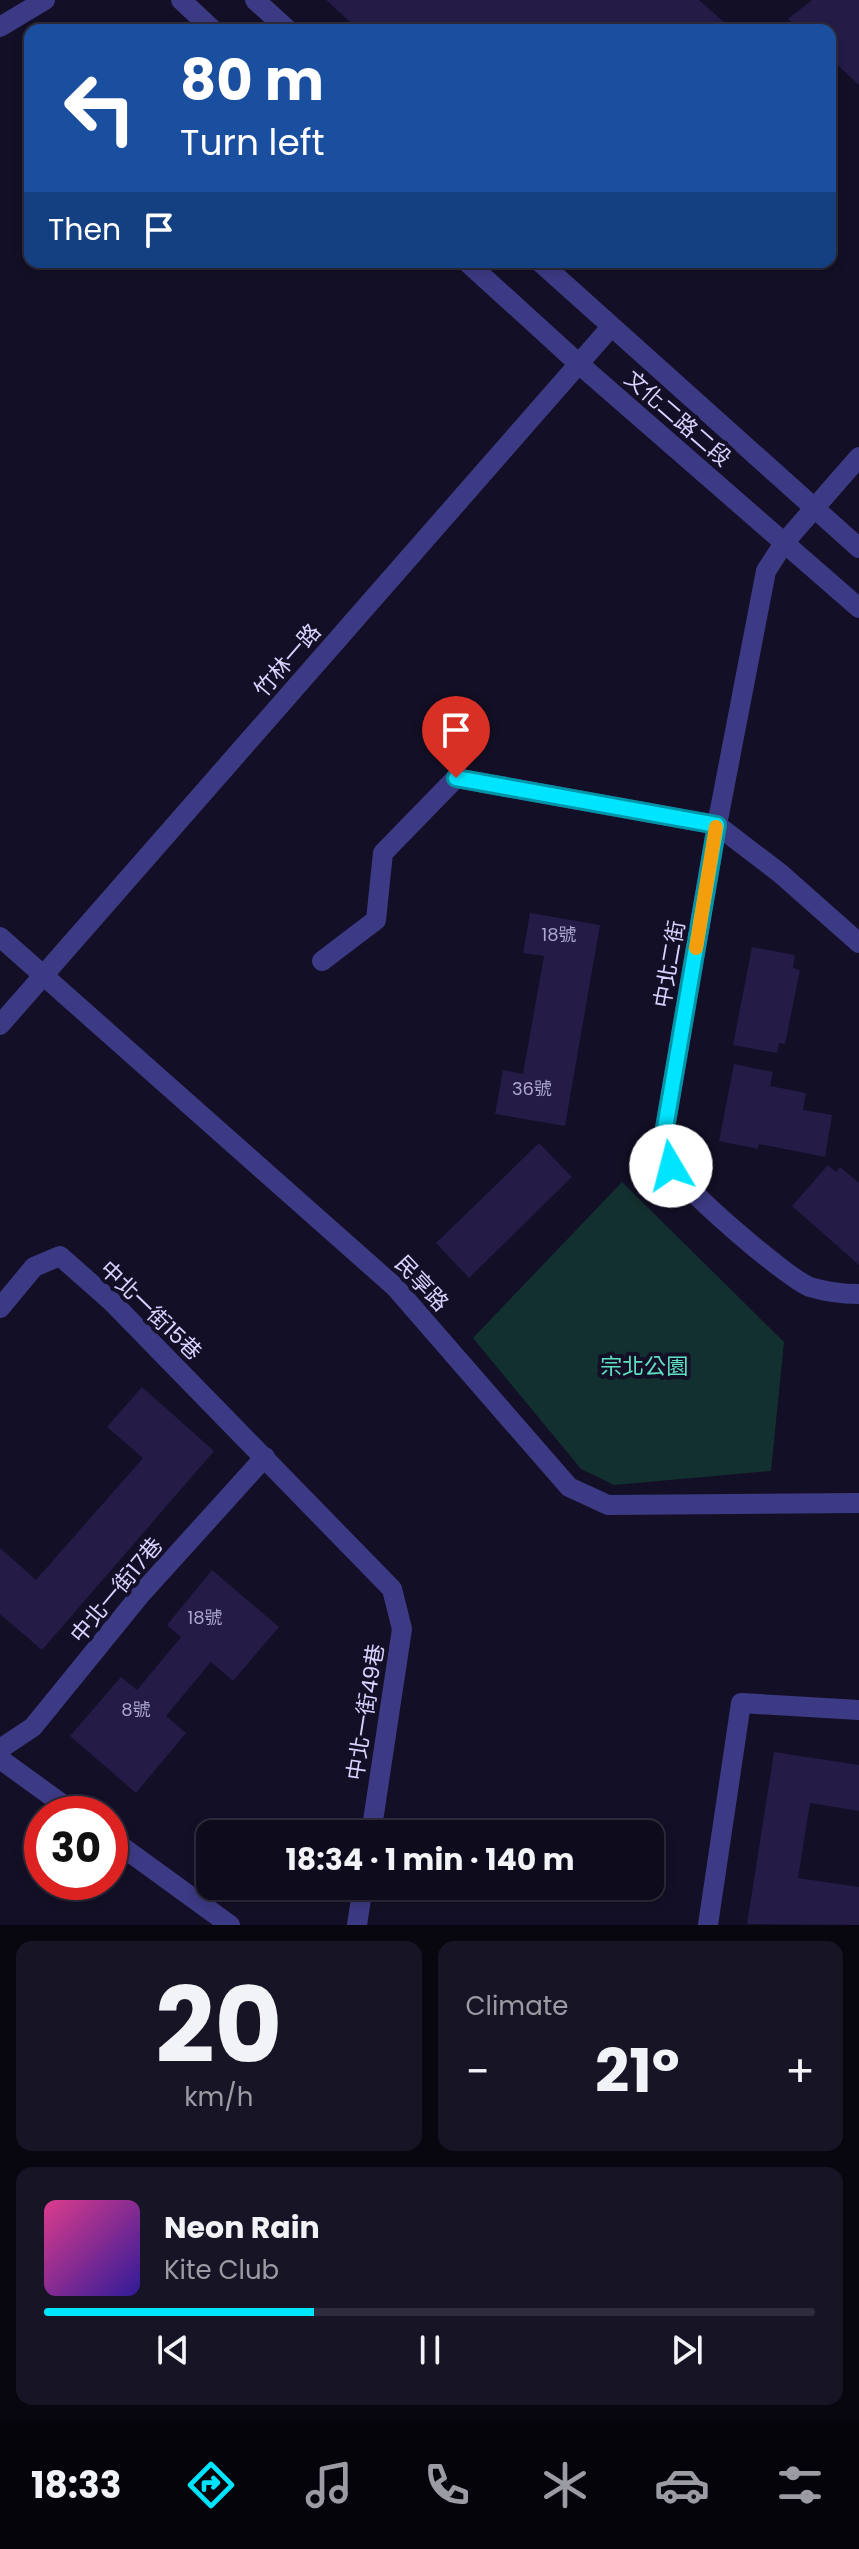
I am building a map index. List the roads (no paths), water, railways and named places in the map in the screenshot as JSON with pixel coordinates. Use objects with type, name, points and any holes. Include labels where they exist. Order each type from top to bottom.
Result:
[{"type":"street","points":[[0,27],[45,0]]},
{"type":"street","points":[[181,0],[207,24]]},
{"type":"street","points":[[255,0],[281,24]]},
{"type":"street","name":"文化二路二段","points":[[474,268],[859,608]]},
{"type":"street","name":"文化二路二段","points":[[547,268],[859,548]]},
{"type":"street","name":"竹林一路","points":[[0,1025],[611,327]]},
{"type":"street","name":"中北二街","points":[[859,457],[784,543],[766,571],[717,825],[664,1134],[671,1166],[693,1191],[785,1272],[808,1286],[840,1294],[859,1294]]},
{"type":"street","points":[[322,961],[376,920],[383,853],[456,778],[717,825],[781,874],[859,943]]},
{"type":"street","name":"民享路","points":[[0,937],[395,1287],[569,1487],[608,1505],[859,1503]]},
{"type":"street","name":"中北一街15巷","points":[[0,1308],[34,1267],[60,1256],[112,1302],[265,1457]]},
{"type":"street","name":"中北一街17巷","points":[[0,1749],[33,1727],[141,1594],[265,1457]]},
{"type":"street","name":"中北一街49巷","points":[[265,1457],[392,1589],[402,1629],[373,1820]]},
{"type":"street","points":[[708,1925],[741,1703],[859,1710]]},
{"type":"street","points":[[0,1759],[51,1796]]},
{"type":"street","points":[[128,1851],[230,1925]]},
{"type":"street","points":[[357,1925],[361,1900]]},
{"type":"park label","name":"宗北公園","points":[[644,1366]]}]
